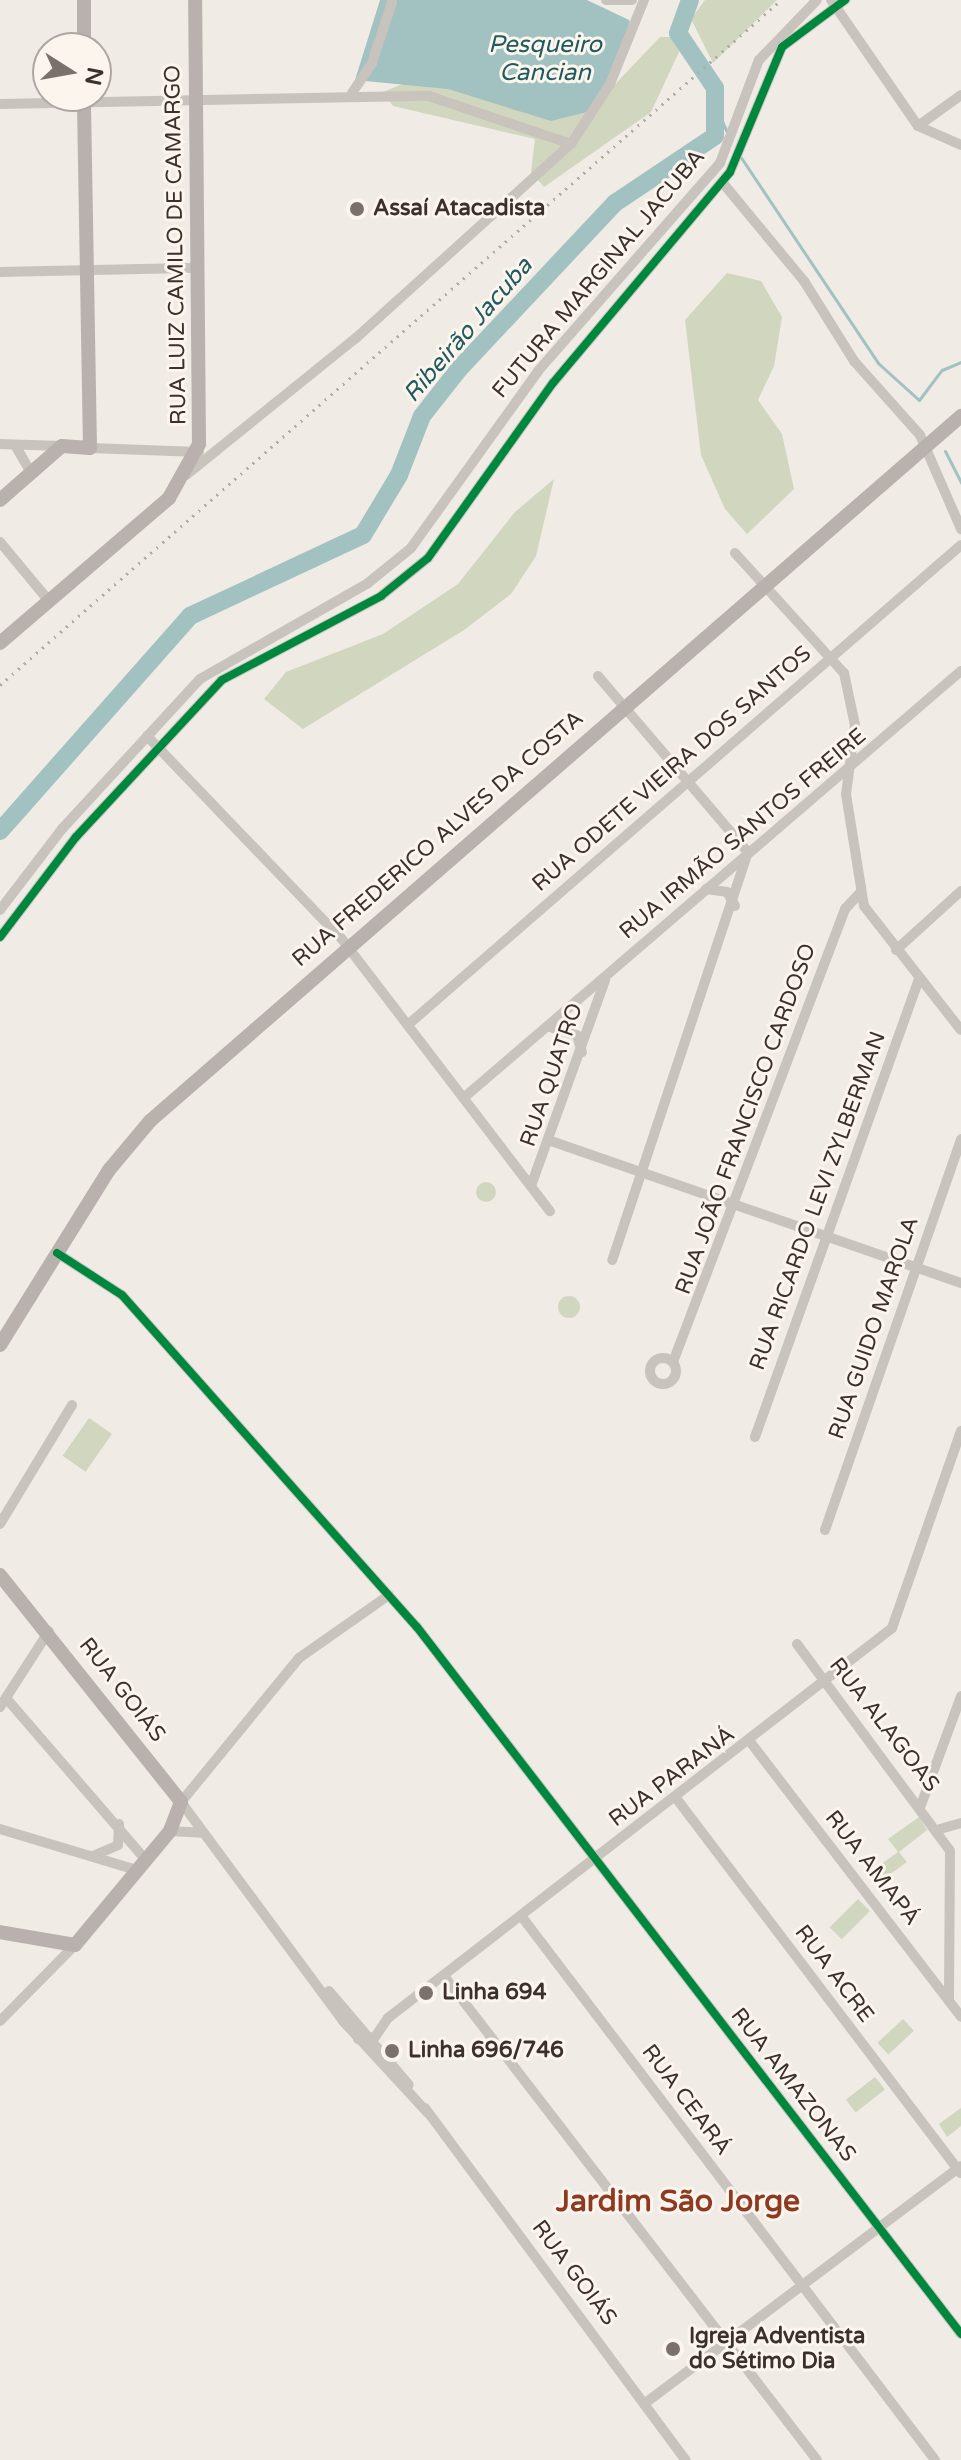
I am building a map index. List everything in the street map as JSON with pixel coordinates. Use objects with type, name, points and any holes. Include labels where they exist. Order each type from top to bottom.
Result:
[{"type":"main road","points":[[84,0],[84,32]]},
{"type":"main road","name":"RUA LUIZ CAMILO DE CAMARGO","points":[[0,643],[186,475],[196,452],[202,420],[195,0]]},
{"type":"main road","points":[[0,500],[62,446],[90,448],[90,273],[84,112]]},
{"type":"main road","name":"RUA FREDERICO ALVES DA COSTA","points":[[0,1345],[57,1253],[150,1121],[347,946],[961,416]]},
{"type":"main road","name":"RUA GOIÁS","points":[[0,1575],[49,1631],[181,1802]]},
{"type":"main road","points":[[0,1932],[75,1945],[170,1831],[181,1802]]},
{"type":"street","points":[[606,0],[632,0]]},
{"type":"street","points":[[186,475],[356,338],[571,144],[610,84],[644,0]]},
{"type":"street","name":"FUTURA MARGINAL JACUBA","points":[[0,910],[147,736],[222,661],[368,583],[411,548],[538,371],[728,147],[759,60],[817,0]]},
{"type":"street","name":"FUTURA MARGINAL JACUBA","points":[[0,937],[76,837],[222,680],[381,596],[428,558],[553,383],[722,182],[737,159],[782,47],[833,4],[845,0]]},
{"type":"street","points":[[352,93],[372,63],[392,2]]},
{"type":"street","points":[[833,4],[918,126],[961,145]]},
{"type":"street","points":[[112,100],[352,93],[429,96],[571,144]]},
{"type":"street","points":[[918,126],[961,95]]},
{"type":"street","points":[[0,104],[32,102]]},
{"type":"street","points":[[722,182],[752,212],[924,448],[961,529]]},
{"type":"street","points":[[0,272],[90,273],[199,268]]},
{"type":"street","points":[[0,444],[62,446]]},
{"type":"street","points":[[13,444],[28,456],[31,473]]},
{"type":"street","points":[[90,448],[216,451]]},
{"type":"street","points":[[0,542],[49,601]]},
{"type":"street","name":"RUA ODETE VIEIRA DOS SANTOS","points":[[410,1023],[961,545]]},
{"type":"street","points":[[735,553],[768,584],[832,658],[853,697],[846,775],[861,892],[896,950],[961,1030]]},
{"type":"street","name":"RUA IRMÃO SANTOS FREIRE","points":[[467,1095],[550,1027],[748,852],[846,775],[961,671]]},
{"type":"street","points":[[598,676],[627,705],[748,852],[736,907],[612,1260]]},
{"type":"street","points":[[147,736],[347,946],[467,1095],[550,1211]]},
{"type":"street","points":[[706,889],[727,892],[736,907]]},
{"type":"street","points":[[896,950],[961,891]]},
{"type":"street","name":"RUA JOÃO FRANCISCO CARDOSO","points":[[673,1362],[845,909],[861,892]]},
{"type":"street","name":"RUA QUATRO","points":[[532,1183],[551,1141],[605,978]]},
{"type":"street","name":"RUA RICARDO LEVI ZYLBERMAN","points":[[755,1437],[919,979]]},
{"type":"street","points":[[550,1027],[577,1035],[582,1052]]},
{"type":"street","name":"RUA GUIDO MAROLA","points":[[825,1530],[961,1139]]},
{"type":"street","points":[[551,1141],[961,1283]]},
{"type":"street","name":"RUA AMAZONAS","points":[[57,1253],[122,1295],[389,1595],[597,1859],[961,2334]]},
{"type":"street","points":[[0,1524],[72,1405]]},
{"type":"street","name":"RUA PARANÁ","points":[[375,2037],[388,2018],[751,1743],[892,1628],[961,1431]]},
{"type":"street","points":[[181,1802],[305,1652],[389,1595]]},
{"type":"street","points":[[49,1631],[3,1703],[119,1824],[142,1865]]},
{"type":"street","name":"RUA ALAGOAS","points":[[797,1644],[940,1829]]},
{"type":"street","points":[[921,1805],[961,1696]]},
{"type":"street","name":"RUA AMAPÁ","points":[[751,1743],[961,2017]]},
{"type":"street","name":"RUA ACRE","points":[[676,1798],[960,2169]]},
{"type":"street","name":"RUA GOIÁS","points":[[181,1802],[357,2038],[428,2113]]},
{"type":"street","points":[[949,2001],[952,1872],[940,1829],[961,1823]]},
{"type":"street","points":[[93,1856],[115,1850],[119,1824]]},
{"type":"street","points":[[0,1829],[93,1856],[142,1865]]},
{"type":"street","points":[[170,1831],[205,1834]]},
{"type":"street","name":"RUA CEARÁ","points":[[522,1917],[935,2460]]},
{"type":"street","points":[[0,2021],[75,1945]]},
{"type":"street","points":[[444,1976],[817,2460]]},
{"type":"street","name":"RUA GOIÁS","points":[[315,1978],[375,2037],[685,2460]]},
{"type":"street","name":"RUA PARANÁ","points":[[363,2024],[388,2018]]},
{"type":"street","points":[[363,2024],[357,2038],[375,2037]]},
{"type":"street","points":[[644,2404],[879,2226],[960,2169]]},
{"type":"green space","points":[[705,0],[777,0],[713,63],[691,19]]},
{"type":"green space","points":[[660,37],[686,37],[651,112],[544,187],[531,172],[535,139],[393,106],[383,92],[417,78],[602,98]]},
{"type":"green space","points":[[727,273],[761,281],[782,317],[774,366],[758,400],[782,434],[794,489],[747,534],[725,509],[701,455],[685,320]]},
{"type":"green space","points":[[554,479],[536,556],[511,594],[464,630],[303,729],[264,699],[286,672],[383,634],[458,584],[515,512]]},
{"type":"green space","points":[[482,1182],[490,1182],[496,1192],[490,1202],[482,1202],[476,1196],[476,1188]]},
{"type":"green space","points":[[569,1296],[577,1299],[580,1307],[577,1315],[569,1318],[561,1315],[558,1307],[561,1299]]},
{"type":"green space","points":[[89,1418],[112,1434],[86,1472],[63,1456]]},
{"type":"green space","points":[[919,1817],[927,1830],[899,1852],[907,1862],[876,1884],[867,1874],[898,1852],[888,1839]]},
{"type":"green space","points":[[858,1899],[870,1911],[842,1939],[830,1927]]},
{"type":"green space","points":[[903,2019],[914,2031],[888,2055],[877,2043]]},
{"type":"green space","points":[[875,2077],[885,2090],[856,2112],[846,2100]]},
{"type":"green space","points":[[961,2108],[961,2126],[947,2137],[939,2124]]},
{"type":"water","name":"Pesqueiro Cancian","points":[[380,0],[587,0],[629,20],[634,37],[587,112],[551,121],[448,89],[355,80]]},
{"type":"waterway","name":"Ribeirão Jacuba","points":[[0,831],[190,616],[363,535],[399,475],[422,416],[459,369],[615,203],[715,136],[715,88],[678,33],[690,0]]},
{"type":"waterway","points":[[720,117],[727,132]]},
{"type":"waterway","points":[[740,156],[878,363],[919,400],[942,370],[961,362]]},
{"type":"waterway","points":[[945,451],[961,483]]},
{"type":"railway","points":[[0,685],[781,0]]},
{"type":"cycle path","points":[[0,937],[76,837],[222,680],[381,596],[428,558],[553,383],[730,172],[782,47],[845,0]]},
{"type":"cycle path","points":[[57,1253],[122,1295],[417,1627],[961,2334]]},
{"type":"place","name":"Assaí Atacadista","points":[[357,209]]},
{"type":"place","name":"Linha 694","points":[[426,1993]]},
{"type":"place","name":"Linha 696/746","points":[[392,2051]]},
{"type":"place","name":"Igreja Adventista do Sétimo Dia","points":[[673,2349]]},
{"type":"district","name":"Jardim São Jorge","points":[[678,2202]]}]
